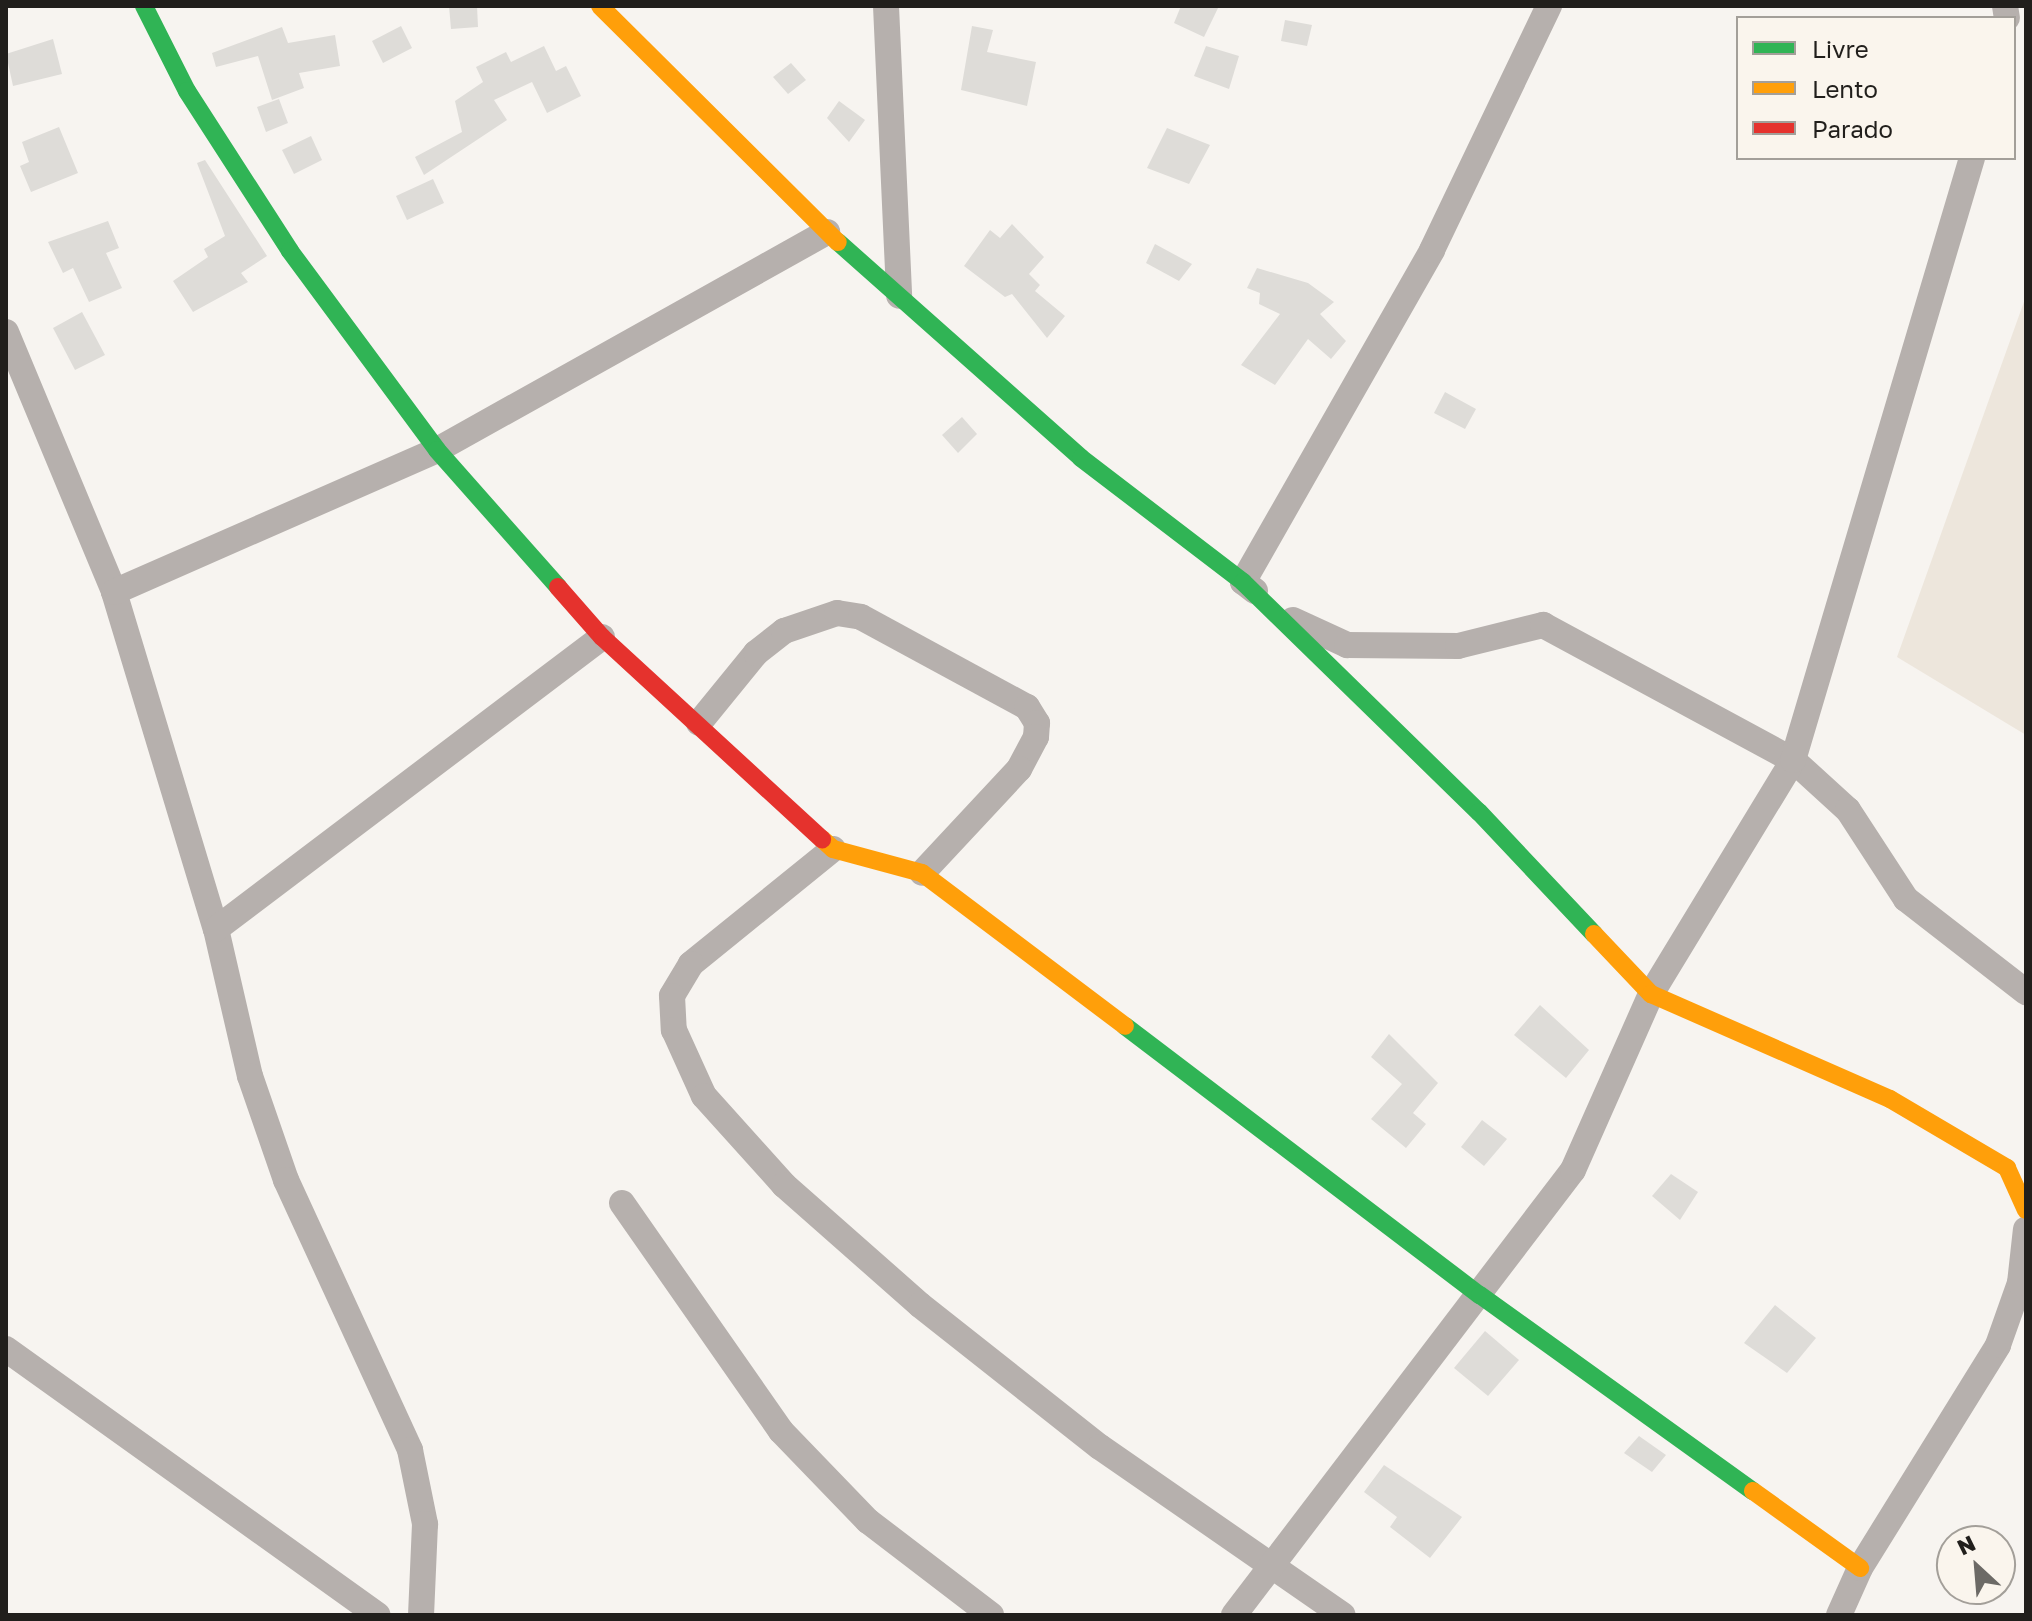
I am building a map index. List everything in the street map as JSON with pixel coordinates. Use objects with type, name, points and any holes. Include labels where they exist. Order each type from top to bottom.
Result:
[{"type":"street","points":[[144,6],[187,91],[290,251],[437,450],[602,637],[833,849],[922,873],[1480,1295],[1860,1568]]},
{"type":"street","points":[[600,6],[827,232],[1081,458],[1298,623],[1347,645],[1458,646],[1543,625],[1793,760],[1848,810],[1906,899],[2026,992]]},
{"type":"street","points":[[886,6],[899,296]]},
{"type":"street","points":[[1243,582],[1432,250],[1549,6]]},
{"type":"street","points":[[1234,1615],[1272,1570],[1573,1170],[1651,994],[1793,760],[1971,160]]},
{"type":"street","points":[[114,592],[437,450],[827,232]]},
{"type":"street","points":[[6,332],[114,592],[216,929],[250,1076],[286,1180],[410,1450],[425,1524],[421,1615]]},
{"type":"street","points":[[1243,582],[1479,812],[1651,994],[1890,1099],[2016,1168],[2026,1210]]},
{"type":"street","points":[[699,723],[756,653],[784,631],[837,613],[861,617],[1027,707],[1037,723],[1031,751],[922,873]]},
{"type":"street","points":[[216,929],[602,637]]},
{"type":"street","points":[[833,849],[691,964],[672,996],[674,1030],[704,1096],[784,1185],[920,1305],[1100,1447],[1272,1570],[1343,1615]]},
{"type":"street","points":[[622,1203],[781,1431],[868,1521],[991,1615]]},
{"type":"street","points":[[1839,1615],[1860,1568],[1998,1345],[2020,1283],[2026,1229]]},
{"type":"street","points":[[6,1349],[377,1615]]},
{"type":"shaded area","points":[[2026,296],[2026,735],[1897,657]]},
{"type":"building","points":[[449,6],[477,6],[478,27],[451,29]]},
{"type":"building","points":[[1181,6],[1219,6],[1204,37],[1174,23]]},
{"type":"building","points":[[1285,20],[1312,25],[1307,46],[1281,41]]},
{"type":"building","points":[[401,26],[412,48],[383,63],[372,41]]},
{"type":"building","points":[[972,26],[993,30],[987,52],[1036,62],[1027,106],[961,90]]},
{"type":"building","points":[[282,27],[288,43],[335,35],[340,66],[299,73],[304,88],[272,100],[258,56],[216,67],[212,53]]},
{"type":"building","points":[[53,39],[62,74],[13,86],[6,54]]},
{"type":"building","points":[[544,46],[556,71],[566,66],[581,96],[547,113],[532,82],[494,100],[507,120],[424,175],[415,157],[462,132],[455,101],[483,82],[476,67],[506,52],[511,62]]},
{"type":"building","points":[[1206,46],[1239,56],[1229,89],[1194,76]]},
{"type":"building","points":[[791,63],[806,80],[788,94],[773,77]]},
{"type":"building","points":[[279,99],[288,123],[266,132],[257,107]]},
{"type":"building","points":[[839,101],[865,120],[849,142],[827,118]]},
{"type":"building","points":[[59,127],[78,173],[31,192],[20,166],[29,162],[22,142]]},
{"type":"building","points":[[1167,128],[1210,145],[1189,184],[1147,168]]},
{"type":"building","points":[[311,136],[322,160],[294,174],[282,150]]},
{"type":"building","points":[[205,160],[267,256],[241,273],[248,282],[193,312],[173,281],[208,257],[204,249],[225,236],[197,163]]},
{"type":"building","points":[[433,179],[444,203],[407,220],[396,196]]},
{"type":"building","points":[[108,221],[119,248],[106,253],[122,288],[89,302],[73,268],[63,273],[48,242]]},
{"type":"building","points":[[1012,224],[1044,257],[1029,274],[1040,285],[1035,291],[1065,316],[1047,338],[1012,294],[1005,297],[964,266],[990,230],[1000,238]]},
{"type":"building","points":[[1155,244],[1192,264],[1179,281],[1146,263]]},
{"type":"building","points":[[1257,268],[1308,283],[1334,302],[1320,314],[1346,341],[1331,359],[1308,339],[1275,385],[1241,365],[1280,314],[1259,304],[1260,293],[1247,288]]},
{"type":"building","points":[[82,312],[105,355],[75,370],[53,328]]},
{"type":"building","points":[[1445,392],[1476,409],[1465,429],[1434,413]]},
{"type":"building","points":[[962,417],[977,434],[958,453],[942,435]]},
{"type":"building","points":[[1540,1005],[1589,1050],[1566,1078],[1514,1035]]},
{"type":"building","points":[[1389,1034],[1438,1083],[1413,1113],[1426,1124],[1406,1148],[1371,1119],[1402,1084],[1371,1057]]},
{"type":"building","points":[[1482,1120],[1507,1139],[1484,1166],[1461,1147]]},
{"type":"building","points":[[1671,1174],[1698,1192],[1680,1220],[1652,1196]]},
{"type":"building","points":[[1775,1305],[1816,1338],[1787,1373],[1744,1343]]},
{"type":"building","points":[[1485,1331],[1519,1360],[1488,1396],[1454,1368]]},
{"type":"building","points":[[1639,1436],[1666,1455],[1652,1472],[1624,1453]]},
{"type":"building","points":[[1384,1465],[1462,1517],[1430,1558],[1390,1527],[1397,1517],[1364,1492]]},
{"type":"traffic: fast","points":[[144,6],[187,91],[290,251],[437,450],[558,587]]},
{"type":"traffic: fast","points":[[838,242],[1081,458],[1243,582],[1479,812],[1594,934]]},
{"type":"traffic: fast","points":[[1125,1026],[1480,1295],[1753,1491]]},
{"type":"traffic: slow","points":[[600,6],[838,242]]},
{"type":"traffic: slow","points":[[822,839],[833,849],[922,873],[1125,1026]]},
{"type":"traffic: slow","points":[[1594,934],[1651,994],[1890,1099],[2007,1168],[2026,1210]]},
{"type":"traffic: slow","points":[[1753,1491],[1860,1568]]},
{"type":"traffic: jam","points":[[558,587],[602,637],[822,839]]}]
